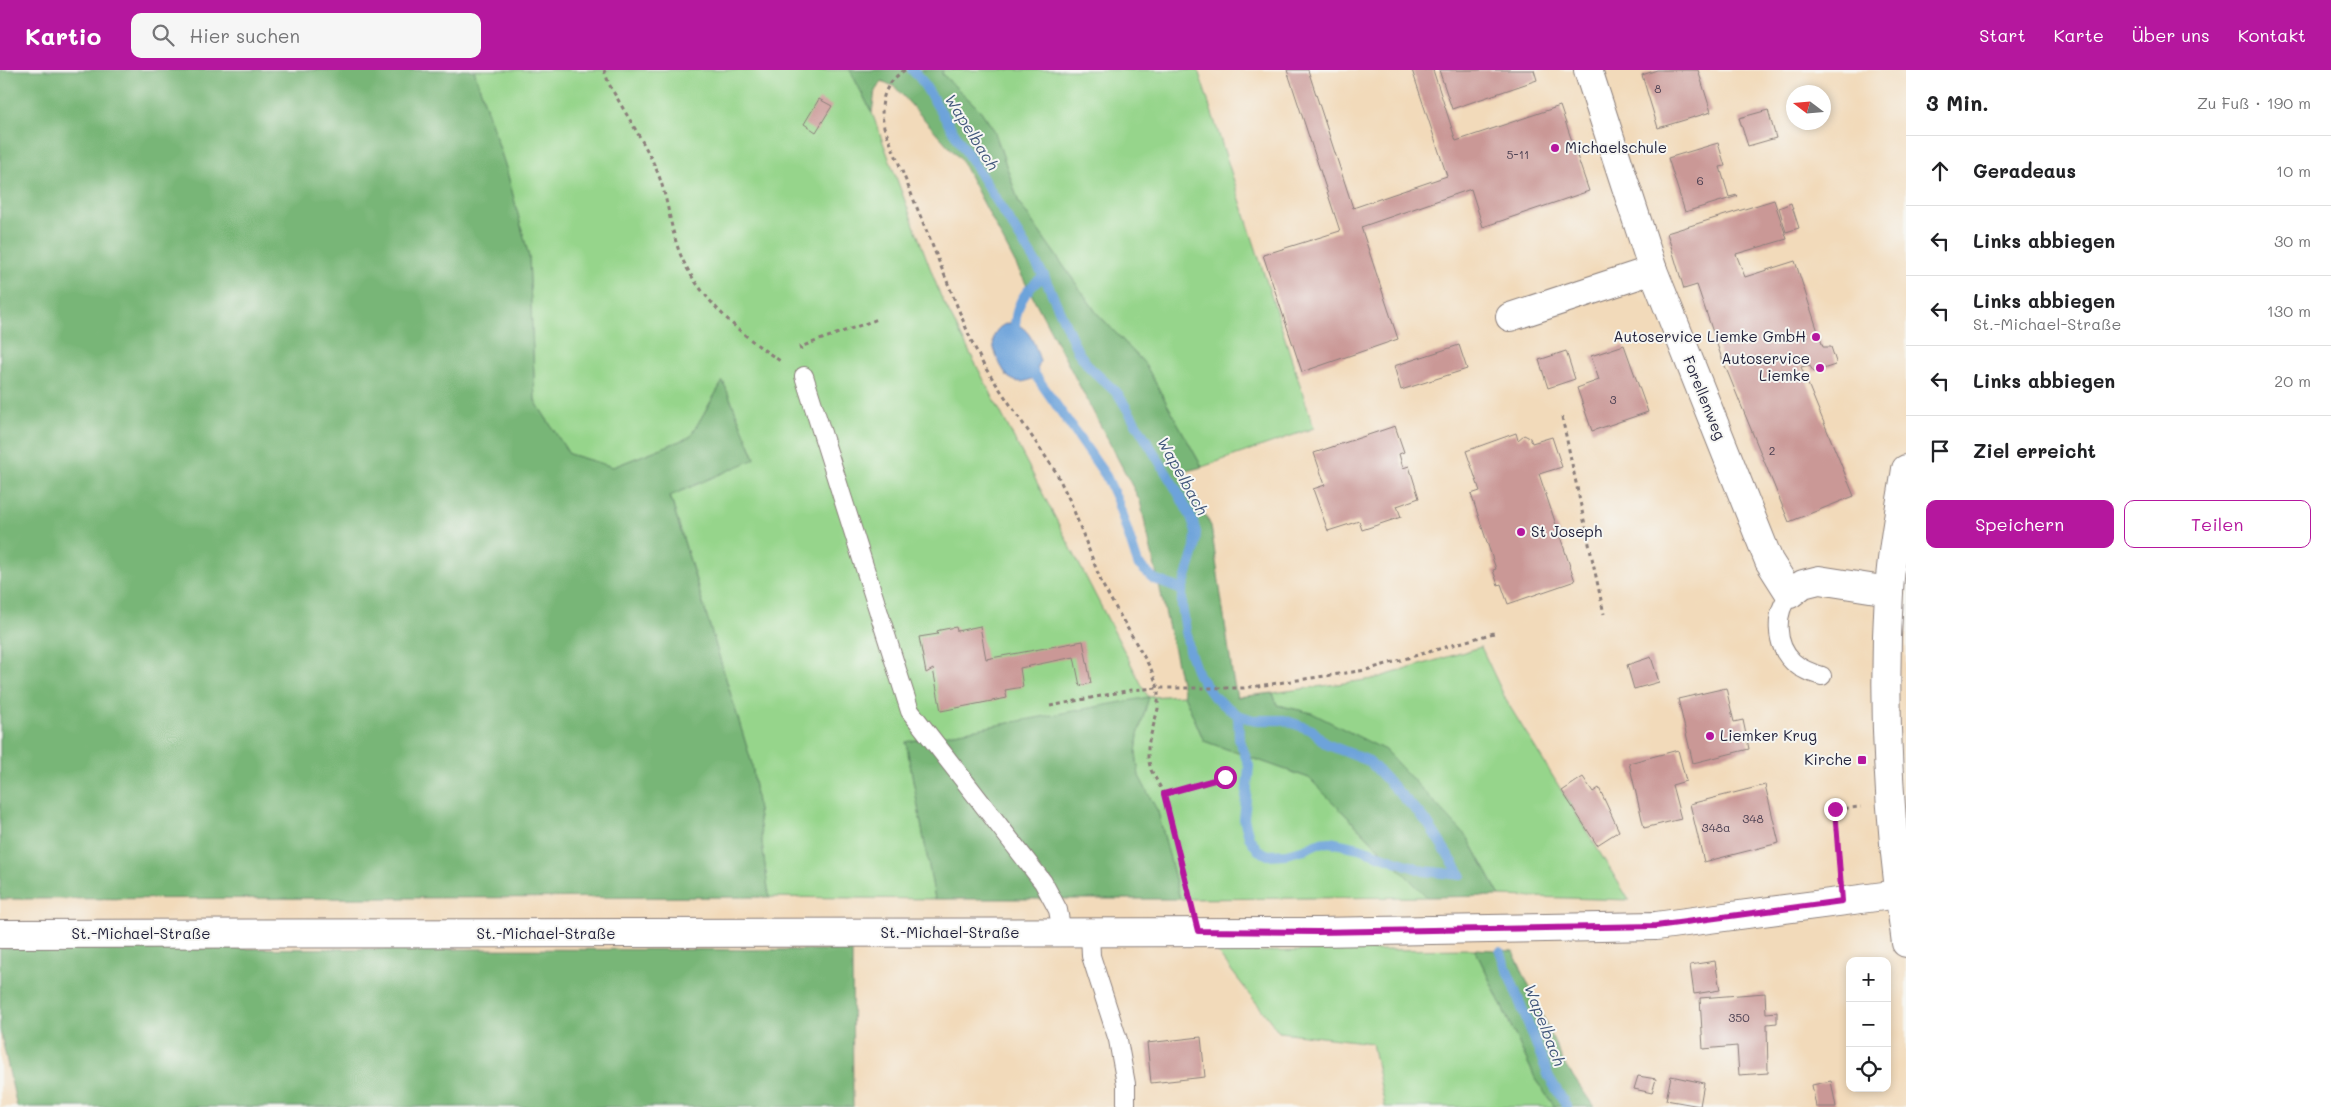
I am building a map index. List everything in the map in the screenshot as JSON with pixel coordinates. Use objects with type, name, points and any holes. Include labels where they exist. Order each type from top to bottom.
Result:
[{"type":"street","name":"Forellenweg","points":[[1588,70],[1653,270],[1769,561],[1790,594]]},
{"type":"street","points":[[1510,317],[1653,270]]},
{"type":"street","points":[[1906,469],[1889,591],[1887,732],[1890,804],[1906,943]]},
{"type":"street","points":[[1790,594],[1803,584],[1819,580],[1889,591]]},
{"type":"street","name":"St.-Michael-Straße","points":[[0,934],[1318,932],[1656,926],[1899,894]]},
{"type":"lane","points":[[804,376],[910,711],[1044,882],[1058,910],[1062,932]]},
{"type":"lane","points":[[1790,594],[1784,601],[1779,616],[1779,632],[1783,648],[1792,662],[1806,671],[1822,676]]},
{"type":"lane","points":[[1090,932],[1091,956],[1118,1040],[1126,1084],[1126,1107]]},
{"type":"path","points":[[604,70],[609,84],[656,170],[666,197],[677,246],[685,264],[710,301],[725,318],[752,341],[804,376]]},
{"type":"path","points":[[905,70],[894,77],[887,85],[881,112],[884,127],[971,340],[984,366],[1056,472],[1071,503],[1102,584],[1152,669],[1158,688],[1158,709],[1148,744],[1148,758],[1151,770],[1164,794],[1198,931]]},
{"type":"path","points":[[804,376],[800,347],[878,319]]},
{"type":"path","points":[[1562,417],[1604,614]]},
{"type":"path","points":[[1050,706],[1130,690],[1158,688],[1228,689],[1366,670],[1494,633]]},
{"type":"path","points":[[1164,794],[1225,777]]},
{"type":"path","points":[[1835,809],[1842,901]]},
{"type":"green space","points":[[0,70],[474,70],[506,168],[529,257],[535,401],[569,454],[613,467],[690,437],[723,381],[755,459],[670,496],[752,764],[769,897],[0,899]]},
{"type":"green space","points":[[474,70],[850,70],[872,113],[941,297],[1148,697],[1184,695],[1204,741],[1309,778],[1427,897],[1180,899],[1158,812],[1139,777],[1136,753],[1138,735],[1148,698],[906,742],[935,899],[769,897],[752,764],[670,495],[755,458],[723,381],[690,437],[613,467],[569,454],[535,401],[529,257],[506,168]]},
{"type":"green space","points":[[850,70],[943,70],[942,74],[980,110],[994,130],[1019,203],[1096,312],[1145,364],[1202,467],[1183,472],[1211,526],[1237,697],[1273,693],[1277,705],[1312,713],[1385,750],[1468,838],[1500,896],[1427,897],[1309,778],[1204,741],[1184,695],[1140,501],[961,160],[895,87],[882,81],[875,91],[872,113]]},
{"type":"green space","points":[[943,70],[1198,70],[1314,428],[1202,467],[1145,364],[1096,312],[1019,203],[994,130],[980,110],[942,74]]},
{"type":"green space","points":[[1481,647],[1507,702],[1629,900],[1500,896],[1468,838],[1312,713],[1277,705],[1273,693],[1373,679]]},
{"type":"green space","points":[[1149,697],[1138,735],[1136,753],[1139,776],[1158,812],[1180,899],[935,899],[906,742]]},
{"type":"green space","points":[[0,948],[852,950],[853,1107],[17,1107],[0,1030]]},
{"type":"green space","points":[[1475,949],[1537,1082],[1555,1107],[1385,1107],[1372,1043],[1279,1032],[1217,952]]},
{"type":"green space","points":[[1475,949],[1513,951],[1564,1063],[1594,1107],[1555,1107],[1537,1082]]},
{"type":"water","points":[[1008,323],[1015,324],[1026,331],[1036,348],[1040,361],[1035,377],[1028,381],[1018,382],[1008,377],[996,355],[993,340],[995,333],[1000,327]]},
{"type":"building","points":[[1287,70],[1308,70],[1353,208],[1447,176],[1412,70],[1433,70],[1456,141],[1560,106],[1589,191],[1483,227],[1471,189],[1361,227],[1398,339],[1302,372],[1263,255],[1340,231]]},
{"type":"building","points":[[1439,70],[1534,70],[1537,80],[1452,109]]},
{"type":"building","points":[[1657,70],[1698,70],[1711,112],[1658,128],[1642,75]]},
{"type":"building","points":[[819,99],[832,106],[816,132],[804,124]]},
{"type":"building","points":[[1768,110],[1776,138],[1748,146],[1739,118]]},
{"type":"building","points":[[1718,143],[1725,166],[1720,167],[1729,197],[1738,196],[1685,212],[1668,158]]},
{"type":"building","points":[[1774,200],[1787,239],[1736,254],[1745,277],[1795,261],[1823,347],[1831,347],[1836,362],[1835,365],[1814,372],[1809,365],[1801,367],[1854,496],[1789,522],[1721,356],[1697,285],[1684,289],[1667,233]]},
{"type":"building","points":[[1791,203],[1799,228],[1786,232],[1779,208]]},
{"type":"building","points":[[1459,345],[1467,369],[1401,390],[1394,366]]},
{"type":"building","points":[[1624,345],[1648,412],[1592,431],[1577,388],[1599,380],[1591,356]]},
{"type":"building","points":[[1566,351],[1575,379],[1548,388],[1539,360]]},
{"type":"building","points":[[1395,426],[1404,452],[1399,454],[1403,468],[1409,466],[1419,498],[1397,506],[1401,517],[1362,530],[1359,521],[1328,531],[1313,489],[1325,485],[1314,453]]},
{"type":"building","name":"St Joseph","points":[[1516,433],[1518,440],[1524,435],[1530,438],[1532,443],[1552,437],[1562,467],[1539,474],[1575,581],[1508,604],[1501,584],[1498,585],[1493,570],[1496,569],[1471,494],[1480,491],[1466,451]]},
{"type":"building","points":[[980,626],[986,659],[1083,641],[1091,683],[1080,686],[1074,657],[1020,668],[1023,687],[1005,690],[1007,698],[941,711],[933,669],[926,673],[919,637],[938,634],[937,631],[956,627],[957,631]]},
{"type":"building","points":[[1651,657],[1659,682],[1634,689],[1627,665]]},
{"type":"building","points":[[1726,688],[1734,722],[1743,720],[1749,749],[1693,763],[1678,699]]},
{"type":"building","points":[[1678,750],[1686,781],[1672,785],[1681,819],[1644,828],[1629,763]]},
{"type":"building","points":[[1583,777],[1593,792],[1599,788],[1619,831],[1597,845],[1562,791]]},
{"type":"building","points":[[1765,785],[1779,843],[1704,862],[1690,804]]},
{"type":"building","points":[[1715,961],[1720,990],[1694,994],[1690,965]]},
{"type":"building","points":[[1765,993],[1766,1013],[1777,1012],[1777,1023],[1767,1024],[1768,1073],[1739,1075],[1737,1046],[1703,1049],[1700,998]]},
{"type":"building","points":[[1201,1037],[1205,1077],[1151,1083],[1147,1043]]},
{"type":"building","points":[[1638,1076],[1656,1079],[1652,1093],[1634,1089]]},
{"type":"building","points":[[1671,1076],[1704,1083],[1700,1106],[1666,1100]]},
{"type":"building","points":[[1831,1081],[1836,1107],[1816,1107],[1812,1085]]},
{"type":"waterway","name":"Wapelbach","points":[[912,70],[920,78],[1044,276],[1078,352],[1090,368],[1118,394],[1176,489],[1192,519],[1196,532],[1195,548],[1182,590],[1182,606],[1189,650],[1198,675],[1215,698],[1238,715],[1253,720],[1284,720],[1312,730],[1326,744],[1369,761],[1427,822],[1461,875]]},
{"type":"waterway","points":[[1015,334],[1016,316],[1021,301],[1030,288],[1044,276]]},
{"type":"waterway","points":[[1029,366],[1106,476],[1117,500],[1138,564],[1154,579],[1182,590]]},
{"type":"waterway","points":[[1238,715],[1239,738],[1249,766],[1244,819],[1249,837],[1258,850],[1268,855],[1286,854],[1318,843],[1330,842],[1359,848],[1424,871],[1461,875]]},
{"type":"waterway","name":"Wapelbach","points":[[1500,952],[1549,1077],[1567,1107]]},
{"type":"place","name":"Michaelschule","points":[[1555,148]]},
{"type":"place","name":"Autoservice Liemke GmbH","points":[[1816,337]]},
{"type":"place","name":"Autoservice Liemke","points":[[1820,368]]},
{"type":"place","name":"St Joseph","points":[[1521,532]]},
{"type":"place","name":"Liemker Krug","points":[[1710,736]]},
{"type":"place","name":"Kirche","points":[[1862,760]]},
{"type":"route","points":[[1225,777],[1164,794],[1198,931],[1318,932],[1656,926],[1842,901],[1835,809]]}]
